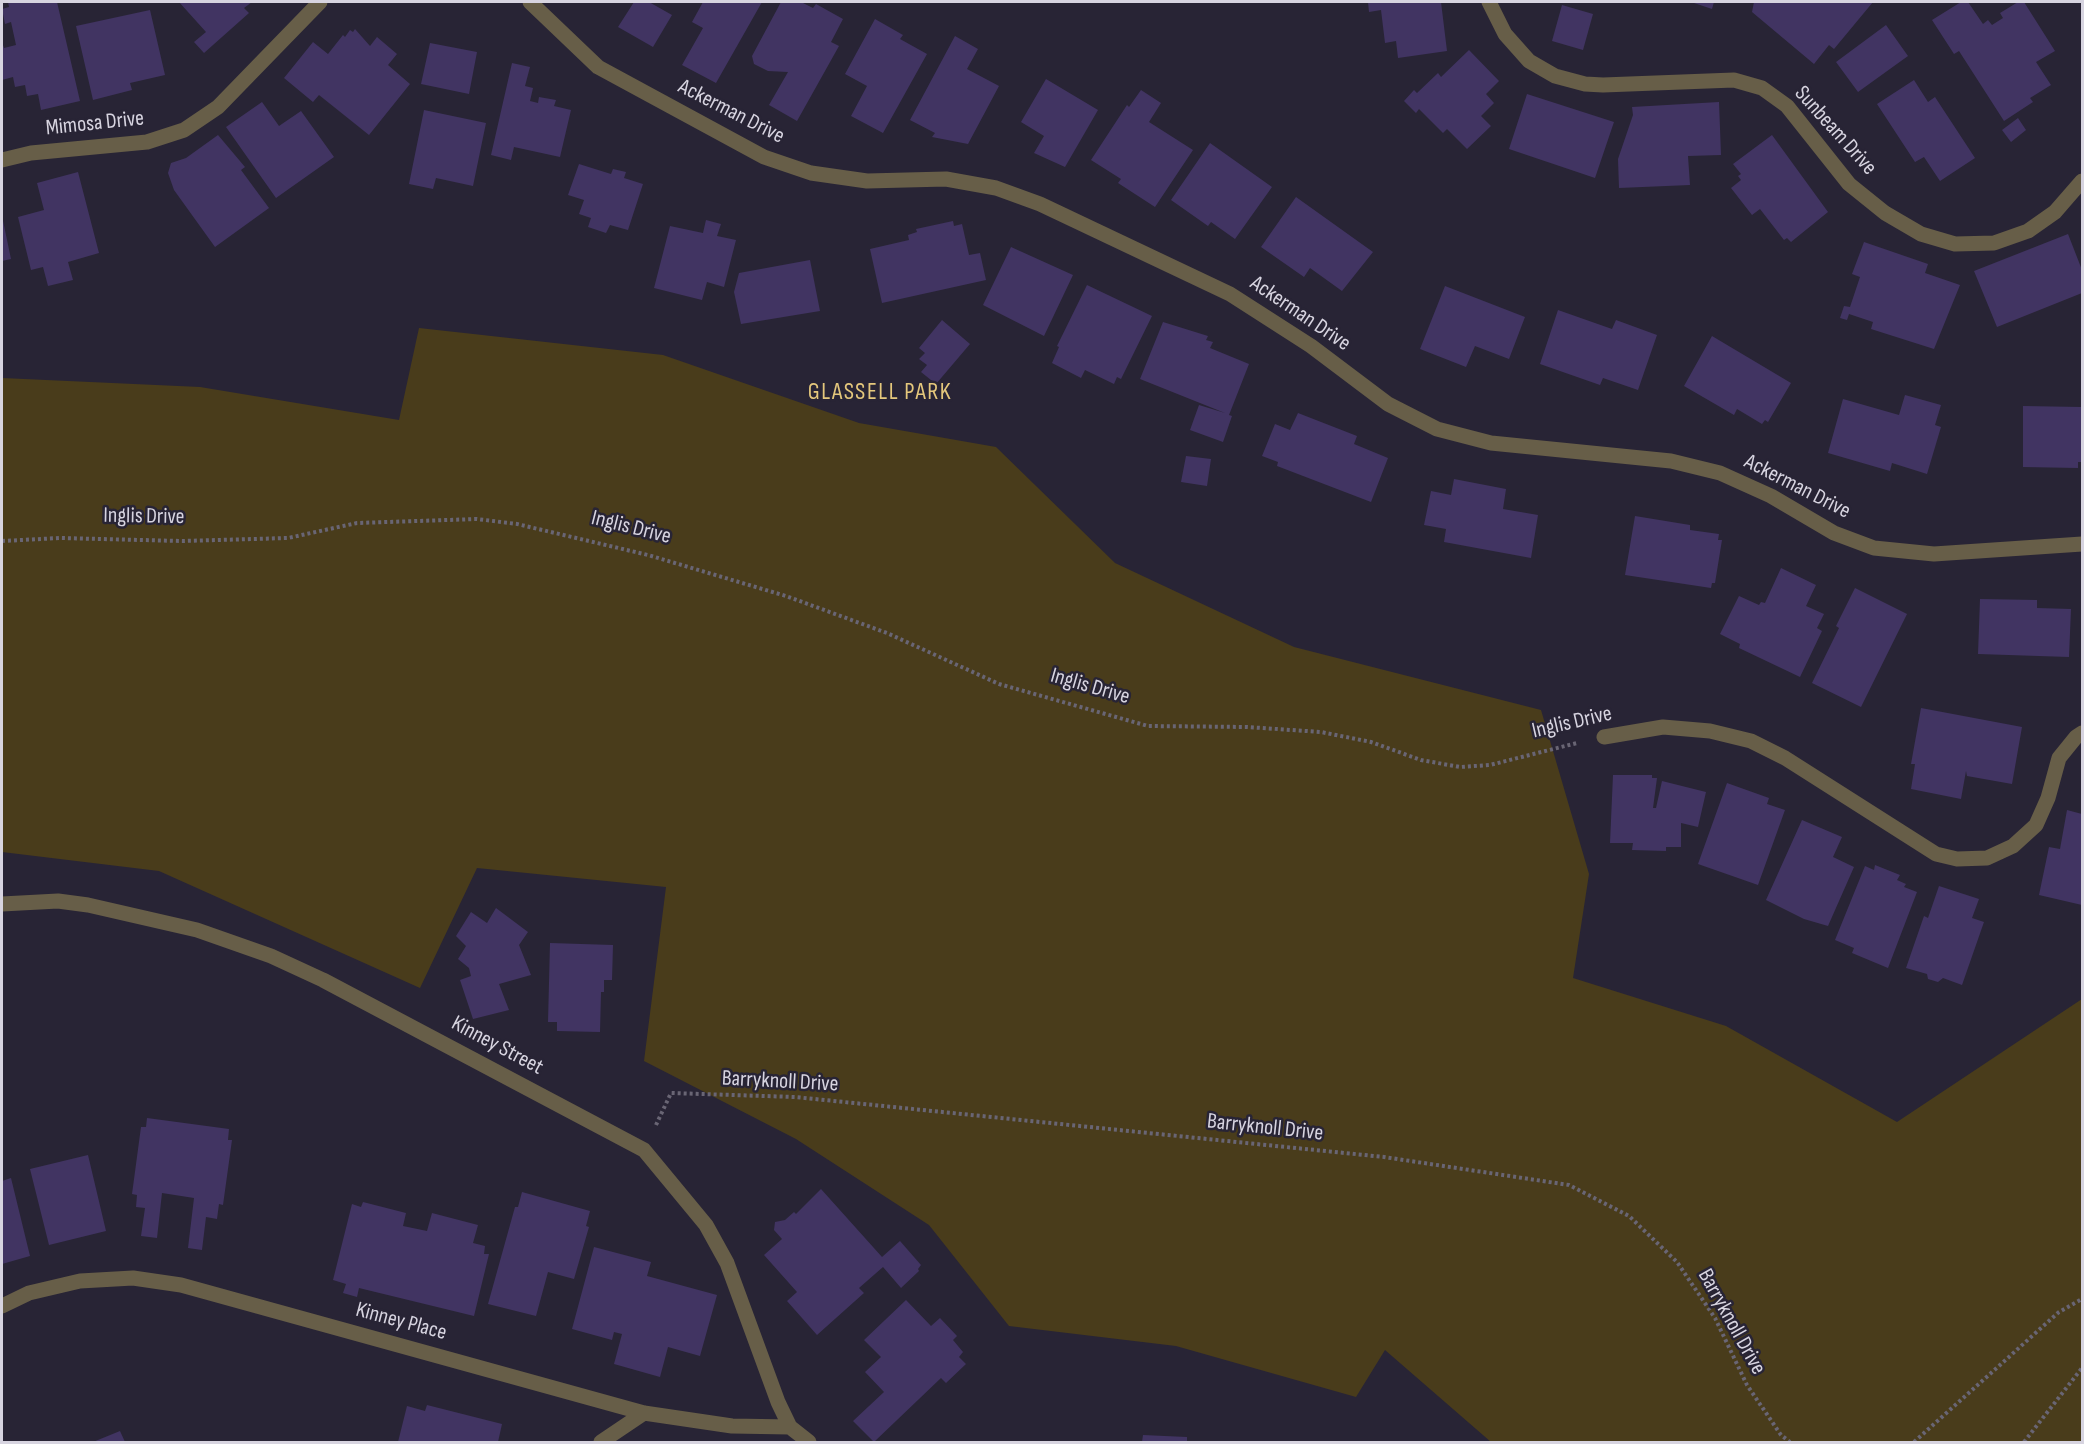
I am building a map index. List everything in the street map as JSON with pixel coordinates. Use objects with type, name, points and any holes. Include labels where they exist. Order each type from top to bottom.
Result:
[{"type":"street","name":"Mimosa Drive","points":[[2,160],[31,153],[147,142],[184,130],[218,107],[320,2]]},
{"type":"street","name":"Ackerman Drive","points":[[530,2],[598,67],[764,157],[812,173],[867,181],[946,179],[996,188],[1040,204],[1230,294],[1311,346],[1388,404],[1437,429],[1491,443],[1671,461],[1720,473],[1771,496],[1834,533],[1874,548],[1934,554],[2082,544]]},
{"type":"street","name":"Sunbeam Drive","points":[[1490,2],[1505,34],[1529,60],[1555,76],[1585,84],[1604,85],[1734,80],[1762,88],[1787,106],[1849,184],[1885,213],[1921,234],[1955,244],[2002,240],[2028,231],[2055,213],[2082,181]]},
{"type":"street","name":"Inglis Drive","points":[[1604,737],[1663,727],[1710,730],[1751,741],[1785,758],[1936,854],[1957,860],[1987,858],[2013,846],[2036,825],[2048,798],[2059,758],[2082,733]]},
{"type":"street","name":"Kinney Street","points":[[2,904],[58,900],[88,905],[197,930],[271,956],[323,980],[644,1150],[706,1225],[727,1263],[778,1402],[790,1427],[809,1443]]},
{"type":"street","name":"Kinney Place","points":[[2,1306],[29,1293],[80,1281],[133,1278],[180,1285],[644,1413],[732,1426],[790,1427]]},
{"type":"street","points":[[601,1443],[644,1413]]},
{"type":"path","name":"Inglis Drive","points":[[2,541],[60,538],[182,541],[288,538],[357,523],[477,519],[517,524],[648,555],[786,596],[887,633],[999,684],[1148,726],[1247,727],[1321,732],[1371,742],[1421,760],[1460,767],[1490,765],[1604,737]]},
{"type":"path","name":"Barryknoll Drive","points":[[644,1150],[671,1093],[795,1097],[1384,1157],[1569,1185],[1629,1216],[1677,1262],[1715,1318],[1747,1385],[1781,1435],[1790,1443]]},
{"type":"path","points":[[1914,1443],[2059,1312],[2082,1299]]},
{"type":"path","points":[[2024,1443],[2082,1368]]},
{"type":"shaded area","points":[[419,328],[663,355],[859,423],[996,447],[1115,563],[1294,647],[1541,710],[1589,874],[1573,978],[1726,1026],[1897,1122],[2082,999],[2082,1442],[1491,1442],[1385,1350],[1356,1397],[1176,1346],[1009,1326],[929,1225],[796,1139],[644,1061],[666,887],[477,868],[420,988],[159,871],[2,852],[2,378],[200,387],[399,420]]},
{"type":"building","points":[[8,2],[57,2],[80,101],[41,110],[38,94],[27,96],[25,85],[15,87],[13,77],[2,80],[2,42],[4,48],[16,45],[11,22],[5,24],[2,9],[9,7]]},
{"type":"building","points":[[179,2],[252,2],[244,8],[249,13],[204,53],[194,42],[206,32]]},
{"type":"building","points":[[634,2],[649,2],[672,15],[653,47],[618,27]]},
{"type":"building","points":[[703,2],[762,2],[716,83],[682,65],[703,28],[692,22]]},
{"type":"building","points":[[781,2],[801,2],[813,8],[816,4],[843,19],[831,42],[839,46],[797,121],[769,105],[788,72],[768,71],[754,64],[752,56]]},
{"type":"building","points":[[1368,2],[1441,2],[1447,51],[1398,58],[1396,41],[1385,43],[1381,10],[1369,12]]},
{"type":"building","points":[[1691,2],[1714,2],[1712,9]]},
{"type":"building","points":[[1754,2],[1873,2],[1834,49],[1829,45],[1814,64],[1752,12]]},
{"type":"building","points":[[1961,2],[1968,2],[1983,24],[1988,20],[1992,25],[2003,18],[2000,13],[2018,2],[2024,2],[2055,51],[2036,62],[2051,85],[2030,98],[2033,102],[2004,121],[1959,51],[1954,54],[1932,20]]},
{"type":"building","points":[[1562,5],[1593,14],[1583,50],[1552,41]]},
{"type":"building","points":[[150,10],[165,75],[130,83],[132,90],[93,100],[76,26]]},
{"type":"building","points":[[875,19],[903,35],[900,39],[927,54],[883,133],[851,116],[867,86],[845,74]]},
{"type":"building","points":[[1886,25],[1908,56],[1858,92],[1836,62]]},
{"type":"building","points":[[355,29],[370,46],[377,37],[397,54],[388,65],[410,84],[369,135],[319,95],[313,102],[284,78],[313,42],[328,54],[343,35],[345,37],[350,30],[353,32]]},
{"type":"building","points":[[955,36],[978,49],[967,69],[999,86],[968,144],[932,137],[935,133],[910,120]]},
{"type":"building","points":[[430,43],[477,52],[469,94],[421,84]]},
{"type":"building","points":[[1469,50],[1499,81],[1486,94],[1494,103],[1481,116],[1491,126],[1467,149],[1447,129],[1443,133],[1419,109],[1416,113],[1404,101],[1414,90],[1417,93],[1438,73],[1441,77]]},
{"type":"building","points":[[512,63],[530,67],[525,86],[533,88],[530,101],[538,103],[539,97],[556,100],[554,106],[571,110],[560,157],[514,147],[511,160],[491,155]]},
{"type":"building","points":[[1046,79],[1098,110],[1065,167],[1034,153],[1044,136],[1021,122]]},
{"type":"building","points":[[1914,80],[1928,102],[1935,97],[1975,158],[1940,181],[1924,157],[1915,162],[1877,104]]},
{"type":"building","points":[[1141,90],[1161,103],[1149,122],[1193,150],[1155,207],[1118,183],[1121,179],[1091,160],[1127,105],[1129,107]]},
{"type":"building","points":[[1527,94],[1614,122],[1595,178],[1509,149]]},
{"type":"building","points":[[262,102],[279,126],[301,111],[334,157],[276,198],[226,127]]},
{"type":"building","points":[[1719,102],[1721,155],[1688,156],[1690,185],[1619,188],[1618,159],[1633,115],[1632,107]]},
{"type":"building","points":[[424,110],[486,123],[473,186],[436,178],[433,189],[409,184]]},
{"type":"building","points":[[2018,118],[2026,130],[2011,142],[2002,130]]},
{"type":"building","points":[[218,135],[245,167],[241,170],[269,208],[215,247],[174,190],[168,173],[171,163],[186,158]]},
{"type":"building","points":[[1772,135],[1828,212],[1791,242],[1787,238],[1784,240],[1760,209],[1752,215],[1731,188],[1741,180],[1738,176],[1741,174],[1733,164]]},
{"type":"building","points":[[1210,143],[1272,187],[1235,239],[1211,222],[1208,226],[1171,200]]},
{"type":"building","points":[[579,164],[611,174],[613,169],[626,172],[624,178],[643,184],[628,230],[610,225],[606,233],[588,227],[591,218],[579,214],[584,200],[568,195]]},
{"type":"building","points":[[78,172],[99,253],[68,262],[73,280],[48,286],[43,267],[31,270],[18,217],[44,210],[37,183]]},
{"type":"building","points":[[1296,197],[1373,252],[1342,291],[1310,268],[1304,277],[1261,247]]},
{"type":"building","points":[[2,216],[11,259],[2,261]]},
{"type":"building","points":[[706,220],[721,224],[717,236],[736,240],[724,287],[707,282],[702,300],[654,288],[670,226],[703,233]]},
{"type":"building","points":[[953,221],[954,226],[962,224],[969,255],[980,253],[986,280],[882,303],[870,249],[909,240],[908,235],[917,232],[916,229]]},
{"type":"building","points":[[2068,234],[2082,270],[2082,293],[1997,327],[1974,271]]},
{"type":"building","points":[[1864,242],[1928,264],[1925,273],[1960,285],[1934,349],[1871,329],[1873,322],[1849,314],[1847,320],[1840,318],[1844,306],[1850,307],[1860,277],[1852,274]]},
{"type":"building","points":[[1011,247],[1073,275],[1044,336],[983,305]]},
{"type":"building","points":[[810,260],[820,311],[741,324],[734,292],[739,273]]},
{"type":"building","points":[[1087,285],[1152,316],[1121,379],[1117,377],[1114,384],[1085,370],[1081,378],[1052,363],[1059,347],[1057,346]]},
{"type":"building","points":[[1445,286],[1525,317],[1509,359],[1475,346],[1466,367],[1420,349]]},
{"type":"building","points":[[1558,310],[1612,329],[1616,320],[1657,335],[1638,390],[1603,378],[1600,385],[1540,364]]},
{"type":"building","points":[[942,320],[970,344],[936,384],[921,372],[927,365],[919,359],[925,353],[919,348]]},
{"type":"building","points":[[1163,322],[1208,336],[1206,340],[1213,342],[1210,348],[1249,364],[1229,415],[1232,416],[1223,442],[1190,430],[1199,405],[1225,413],[1140,379]]},
{"type":"building","points":[[1712,336],[1791,383],[1768,422],[1765,420],[1762,424],[1737,409],[1734,415],[1684,386]]},
{"type":"building","points":[[1905,395],[1941,405],[1935,425],[1941,427],[1927,474],[1892,463],[1890,471],[1828,453],[1843,399],[1899,415]]},
{"type":"building","points":[[2023,406],[2082,407],[2082,462],[2078,462],[2078,468],[2023,467]]},
{"type":"building","points":[[1298,413],[1357,436],[1354,444],[1388,458],[1371,502],[1277,466],[1278,462],[1262,456],[1275,424],[1290,430]]},
{"type":"building","points":[[1186,456],[1211,459],[1207,486],[1181,482]]},
{"type":"building","points":[[1454,479],[1506,489],[1503,509],[1538,515],[1531,558],[1444,542],[1446,529],[1424,525],[1431,491],[1451,495]]},
{"type":"building","points":[[1635,516],[1690,525],[1690,530],[1719,534],[1718,540],[1722,540],[1715,583],[1712,583],[1711,588],[1625,575]]},
{"type":"building","points":[[1781,568],[1816,585],[1806,606],[1824,614],[1817,628],[1822,631],[1800,677],[1739,648],[1740,644],[1720,634],[1739,596],[1759,605],[1761,602],[1765,603]]},
{"type":"building","points":[[1855,588],[1907,614],[1861,707],[1812,683],[1839,628],[1836,626]]},
{"type":"building","points":[[1980,599],[2037,600],[2037,608],[2071,609],[2069,657],[1978,654]]},
{"type":"building","points":[[1921,708],[2022,727],[2012,784],[1967,776],[1966,771],[1961,799],[1911,789],[1915,764],[1911,764]]},
{"type":"building","points":[[1613,775],[1652,775],[1652,778],[1657,778],[1653,808],[1656,808],[1662,781],[1706,792],[1698,827],[1681,823],[1681,847],[1666,847],[1666,851],[1632,850],[1633,843],[1610,843]]},
{"type":"building","points":[[1727,783],[1769,798],[1767,804],[1785,810],[1758,885],[1698,864]]},
{"type":"building","points":[[2067,810],[2082,814],[2082,905],[2039,895],[2049,847],[2060,849]]},
{"type":"building","points":[[1802,820],[1842,837],[1833,857],[1854,867],[1828,926],[1804,919],[1766,900]]},
{"type":"building","points":[[1875,865],[1900,875],[1897,880],[1906,884],[1904,887],[1917,892],[1888,968],[1852,953],[1854,948],[1835,940],[1865,866],[1874,870]]},
{"type":"building","points":[[1939,886],[1979,899],[1972,918],[1984,922],[1962,985],[1943,978],[1938,982],[1928,979],[1927,974],[1906,968],[1924,916],[1928,918]]},
{"type":"building","points":[[496,908],[528,932],[519,945],[531,975],[499,984],[509,1010],[473,1019],[460,980],[471,976],[469,968],[458,959],[466,946],[456,936],[471,912],[487,923]]},
{"type":"building","points":[[550,943],[613,945],[612,980],[604,980],[604,992],[601,992],[600,1032],[557,1031],[557,1022],[548,1022]]},
{"type":"building","points":[[147,1118],[229,1129],[228,1140],[232,1140],[223,1205],[219,1204],[217,1219],[206,1217],[202,1250],[188,1248],[194,1198],[162,1193],[157,1238],[141,1236],[145,1208],[136,1207],[137,1195],[132,1194],[141,1127],[146,1127]]},
{"type":"building","points":[[88,1155],[106,1231],[49,1245],[30,1169]]},
{"type":"building","points":[[11,1178],[30,1256],[2,1264],[2,1181]]},
{"type":"building","points":[[821,1189],[882,1257],[900,1241],[921,1265],[919,1271],[901,1288],[883,1267],[859,1288],[864,1293],[817,1335],[787,1301],[797,1292],[764,1255],[782,1239],[774,1230],[775,1222],[785,1220],[794,1212],[796,1214]]},
{"type":"building","points":[[522,1192],[590,1211],[586,1226],[589,1227],[574,1279],[548,1272],[536,1316],[488,1304],[515,1207],[518,1207]]},
{"type":"building","points":[[363,1202],[406,1213],[403,1226],[427,1231],[432,1213],[478,1225],[473,1243],[485,1246],[484,1254],[489,1254],[474,1316],[359,1288],[357,1297],[343,1293],[346,1284],[333,1280],[352,1204],[361,1207]]},
{"type":"building","points":[[594,1247],[651,1262],[647,1276],[717,1295],[700,1356],[668,1347],[660,1377],[614,1364],[622,1334],[614,1332],[612,1340],[572,1329]]},
{"type":"building","points":[[906,1300],[931,1326],[940,1318],[957,1336],[953,1340],[963,1352],[959,1357],[966,1364],[946,1383],[941,1378],[874,1442],[853,1421],[884,1392],[865,1372],[881,1357],[864,1340]]},
{"type":"building","points":[[427,1405],[502,1424],[498,1442],[398,1442],[407,1406],[425,1411]]},
{"type":"building","points":[[120,1431],[125,1442],[93,1442]]},
{"type":"building","points":[[1143,1435],[1187,1437],[1187,1442],[1142,1442]]},
{"type":"district","name":"GLASSELL PARK","points":[[880,393]]}]
